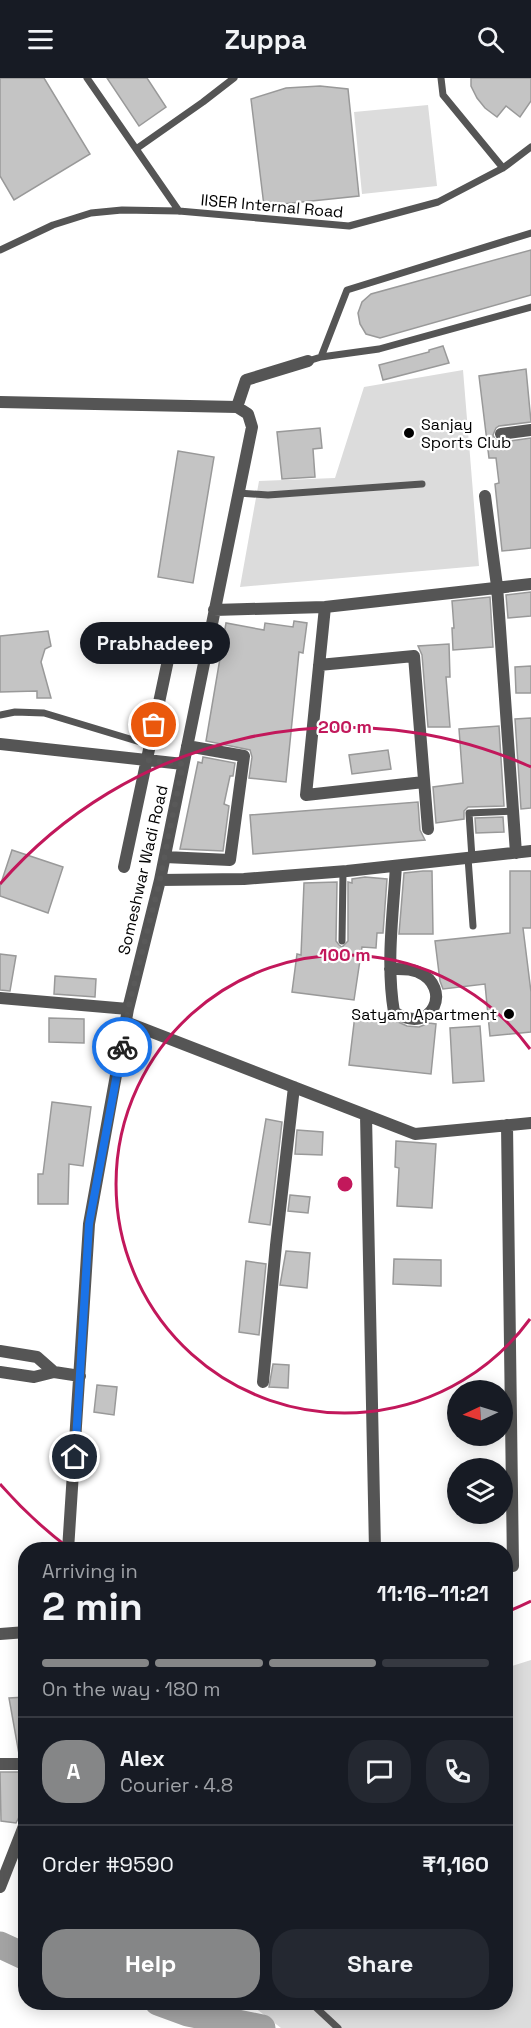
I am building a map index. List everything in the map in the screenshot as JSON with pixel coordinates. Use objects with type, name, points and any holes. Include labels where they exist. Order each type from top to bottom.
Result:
[{"type":"street","points":[[0,402],[237,407],[246,380],[308,361]]},
{"type":"street","name":"Someshwar Wadi Road","points":[[69,1542],[89,1224],[127,1015],[165,857],[252,428],[248,414],[237,407]]},
{"type":"street","points":[[501,434],[531,430]]},
{"type":"street","points":[[485,496],[497,586],[516,853]]},
{"type":"street","points":[[214,610],[324,607],[531,584]]},
{"type":"street","points":[[324,607],[306,795],[424,782]]},
{"type":"street","points":[[124,867],[171,646]]},
{"type":"street","points":[[319,665],[414,656],[428,829]]},
{"type":"street","points":[[0,744],[183,764]]},
{"type":"street","points":[[165,857],[230,860],[244,756],[187,746]]},
{"type":"street","points":[[160,880],[244,879],[343,872],[531,851]]},
{"type":"street","points":[[390,969],[419,972],[427,979],[437,997],[430,1014],[422,1019],[411,1019],[394,1012],[390,969],[396,866]]},
{"type":"street","points":[[0,998],[127,1015],[294,1087],[415,1134],[531,1123]]},
{"type":"street","points":[[262,1382],[294,1087]]},
{"type":"street","points":[[366,1114],[375,1542]]},
{"type":"street","points":[[507,1125],[513,1542]]},
{"type":"street","points":[[0,1351],[37,1357],[54,1372]]},
{"type":"street","points":[[0,1372],[34,1377],[54,1372],[81,1376]]},
{"type":"street","points":[[0,1634],[18,1633]]},
{"type":"street","points":[[0,1764],[18,1764]]},
{"type":"street","points":[[0,1887],[4,1867],[18,1838]]},
{"type":"lane","points":[[87,78],[179,211]]},
{"type":"lane","points":[[136,149],[204,102],[234,78]]},
{"type":"lane","points":[[441,78],[443,95],[503,168]]},
{"type":"lane","name":"IISER Internal Road","points":[[0,250],[53,225],[91,213],[122,210],[179,211],[349,226],[438,202],[503,168],[531,147]]},
{"type":"lane","points":[[321,357],[347,290],[531,232]]},
{"type":"lane","points":[[308,361],[379,349],[531,307]]},
{"type":"lane","points":[[238,493],[268,495],[422,483]]},
{"type":"lane","points":[[0,715],[15,712],[44,713],[150,745]]},
{"type":"lane","points":[[473,926],[469,813],[513,811]]},
{"type":"lane","points":[[342,941],[343,872]]},
{"type":"lane","points":[[318,2010],[338,2028]]},
{"type":"shaded area","points":[[428,105],[437,186],[362,194],[354,112]]},
{"type":"shaded area","name":"Sanjay Sports Club","points":[[463,370],[479,566],[240,587],[259,481],[335,478],[364,387]]},
{"type":"shaded area","points":[[531,1660],[531,2028],[281,2028],[258,2010],[513,2010],[513,1666]]},
{"type":"building","points":[[0,78],[44,78],[90,154],[14,200],[0,176]]},
{"type":"building","points":[[107,78],[147,78],[166,107],[139,126]]},
{"type":"building","points":[[471,78],[531,78],[531,101],[520,117],[506,106],[497,117],[477,98],[471,86]]},
{"type":"building","points":[[320,86],[348,89],[359,196],[264,206],[251,99],[286,88]]},
{"type":"building","points":[[531,250],[531,295],[380,338],[366,334],[360,324],[358,313],[362,302],[371,294]]},
{"type":"building","points":[[443,346],[449,363],[383,380],[379,365]]},
{"type":"building","points":[[526,369],[531,422],[499,426],[493,435],[495,439],[502,442],[531,438],[531,548],[502,551],[495,484],[499,483],[496,458],[489,458],[479,376]]},
{"type":"building","points":[[320,428],[322,448],[313,449],[315,477],[282,479],[277,432]]},
{"type":"building","points":[[178,451],[214,457],[193,583],[158,577]]},
{"type":"building","points":[[531,592],[531,616],[508,618],[506,595]]},
{"type":"building","points":[[490,597],[493,647],[453,650],[452,601]]},
{"type":"building","points":[[294,621],[307,623],[303,653],[299,652],[286,782],[249,778],[252,757],[250,750],[206,741],[226,623],[264,630],[265,623],[293,627]]},
{"type":"building","points":[[48,631],[51,646],[45,649],[41,662],[51,698],[37,698],[37,691],[0,692],[0,636]]},
{"type":"building","points":[[449,644],[450,677],[446,677],[450,727],[428,727],[422,655],[418,646]]},
{"type":"building","points":[[531,666],[531,693],[516,693],[515,667]]},
{"type":"building","points":[[531,718],[531,808],[521,809],[515,719]]},
{"type":"building","points":[[499,726],[504,806],[468,807],[464,811],[464,819],[436,823],[433,787],[463,783],[459,729]]},
{"type":"building","points":[[388,750],[391,769],[352,774],[349,755]]},
{"type":"building","points":[[203,757],[235,763],[224,804],[229,806],[223,851],[180,849],[198,762],[202,763]]},
{"type":"building","points":[[418,802],[420,830],[425,840],[253,854],[250,815]]},
{"type":"building","points":[[503,817],[504,832],[476,833],[475,818]]},
{"type":"building","points":[[12,850],[63,867],[48,913],[0,896],[0,886]]},
{"type":"building","points":[[432,871],[433,934],[399,934],[404,873]]},
{"type":"building","points":[[510,871],[531,871],[531,928],[523,928],[531,992],[531,1032],[490,1036],[485,984],[443,989],[435,941],[510,933]]},
{"type":"building","points":[[365,877],[387,879],[383,933],[377,933],[376,948],[362,947],[354,1000],[292,992],[297,954],[301,955],[304,883],[337,882],[336,941],[342,947],[348,941],[348,882],[352,883],[352,879]]},
{"type":"building","points":[[0,954],[16,956],[10,991],[0,990]]},
{"type":"building","points":[[55,976],[96,979],[95,997],[54,994]]},
{"type":"building","points":[[355,1015],[389,1018],[407,1026],[419,1027],[429,1023],[436,1024],[431,1074],[349,1065]]},
{"type":"building","points":[[49,1018],[84,1019],[84,1043],[49,1042]]},
{"type":"building","points":[[480,1026],[484,1081],[453,1083],[450,1028]]},
{"type":"building","points":[[52,1102],[91,1107],[83,1166],[69,1164],[68,1204],[38,1204],[38,1174],[43,1174]]},
{"type":"building","points":[[266,1119],[282,1122],[270,1225],[249,1222]]},
{"type":"building","points":[[297,1130],[323,1132],[322,1155],[295,1154]]},
{"type":"building","points":[[396,1141],[436,1144],[432,1208],[397,1206],[399,1168],[395,1167]]},
{"type":"building","points":[[290,1195],[310,1197],[308,1213],[288,1211]]},
{"type":"building","points":[[286,1251],[310,1253],[307,1288],[280,1285]]},
{"type":"building","points":[[394,1259],[441,1260],[441,1286],[393,1284]]},
{"type":"building","points":[[246,1261],[266,1264],[259,1335],[239,1332]]},
{"type":"building","points":[[273,1364],[289,1365],[288,1388],[269,1387]]},
{"type":"building","points":[[97,1385],[117,1387],[114,1415],[94,1412]]},
{"type":"building","points":[[18,1697],[18,1748],[9,1698]]},
{"type":"building","points":[[0,1772],[18,1772],[18,1819],[16,1823],[1,1821]]},
{"type":"waterway","points":[[0,1945],[18,1953]]},
{"type":"waterway","points":[[180,2010],[262,2028]]},
{"type":"way so far","points":[[122,1047],[128,1009],[160,880],[183,764],[147,760],[154,725]]},
{"type":"place","name":"Sanjay Sports Club","points":[[409,433]]},
{"type":"place","name":"Prabhadeep","points":[[154,725]]},
{"type":"place","name":"Satyam Apartment","points":[[509,1014]]},
{"type":"route","points":[[75,1457],[89,1224],[122,1047]]}]
